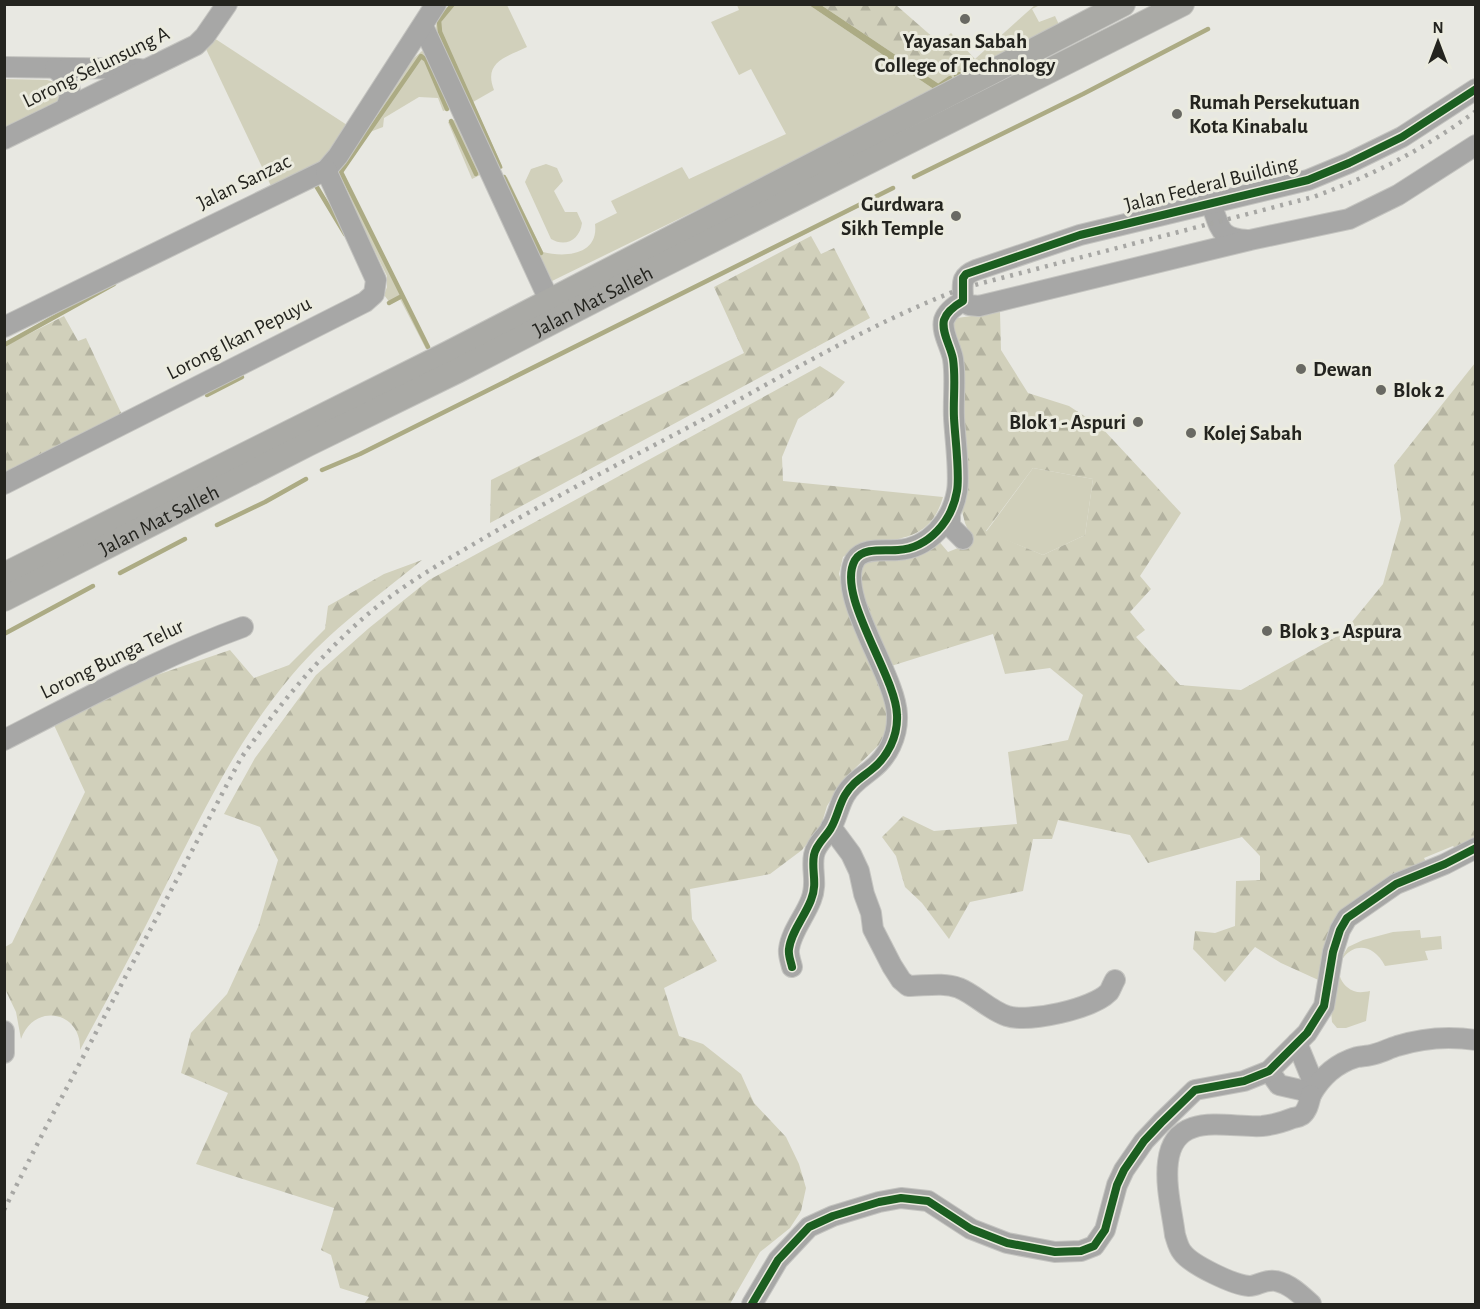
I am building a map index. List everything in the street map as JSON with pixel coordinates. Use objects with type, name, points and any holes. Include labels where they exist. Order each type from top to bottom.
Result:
[{"type":"main road","name":"Jalan Mat Salleh","points":[[4,575],[550,302],[1123,4]]},
{"type":"main road","name":"Jalan Mat Salleh","points":[[4,599],[1182,4]]},
{"type":"street","name":"Lorong Selunsung A","points":[[4,139],[196,45],[227,4]]},
{"type":"street","name":"Jalan Sanzac","points":[[4,327],[326,170],[338,156],[436,4]]},
{"type":"street","points":[[423,26],[550,302]]},
{"type":"street","points":[[4,67],[146,69]]},
{"type":"street","points":[[55,68],[68,81],[71,96],[66,108]]},
{"type":"street","name":"Jalan Federal Building","points":[[963,300],[963,278],[966,274],[1080,235],[1308,180],[1349,163],[1402,136],[1476,89]]},
{"type":"street","points":[[963,538],[950,526],[950,515],[958,490],[953,360],[944,321],[953,308],[963,300],[969,305],[979,306],[1250,240],[1349,219],[1398,195],[1476,145]]},
{"type":"street","name":"Lorong Ikan Pepuyu","points":[[4,484],[366,302],[374,294],[376,280],[326,170]]},
{"type":"street","points":[[1210,202],[1222,231],[1230,239],[1250,240]]},
{"type":"street","points":[[792,967],[788,950],[814,892],[814,854],[831,827],[837,810],[852,784],[873,769],[883,757],[894,740],[897,729],[896,699],[860,614],[854,595],[851,570],[856,558],[868,552],[900,550],[920,544],[934,536],[950,515]]},
{"type":"street","name":"Lorong Bunga Telur","points":[[4,740],[137,671],[200,642],[243,627]]},
{"type":"street","points":[[831,827],[851,854],[859,871],[871,912],[873,929],[892,966],[908,986],[944,985],[958,988],[1009,1017],[1030,1018],[1075,1009],[1098,999],[1109,992],[1115,980]]},
{"type":"street","points":[[752,1305],[778,1260],[809,1227],[833,1215],[901,1198],[928,1201],[971,1229],[1016,1246],[1068,1252],[1081,1251],[1094,1246],[1105,1230],[1117,1185],[1124,1170],[1155,1129],[1195,1090],[1244,1081],[1269,1071],[1307,1033],[1324,1006],[1333,952],[1340,930],[1347,918],[1396,884],[1445,864],[1476,848]]},
{"type":"street","points":[[4,1031],[4,1053]]},
{"type":"street","points":[[1311,1305],[1296,1291],[1277,1281],[1264,1281],[1251,1286],[1235,1282],[1196,1264],[1183,1253],[1177,1244],[1175,1235],[1168,1161],[1176,1139],[1185,1131],[1197,1126],[1210,1124],[1264,1126],[1283,1123],[1301,1116],[1315,1089],[1330,1071],[1355,1058],[1397,1046],[1438,1038],[1459,1037],[1476,1040]]},
{"type":"street","points":[[1297,1043],[1315,1089]]},
{"type":"street","points":[[1269,1071],[1279,1085],[1301,1090],[1315,1089]]},
{"type":"green space","points":[[449,5],[507,5],[527,47],[498,62],[492,73],[491,81],[494,90],[473,102],[503,168],[498,170],[437,35],[438,18]]},
{"type":"green space","points":[[737,5],[809,5],[938,92],[550,282],[501,179],[507,177],[543,252],[570,254],[579,252],[592,242],[595,224],[617,213],[611,201],[682,167],[689,179],[786,134],[751,69],[739,75],[711,22],[739,10]]},
{"type":"green space","points":[[821,5],[896,5],[975,74],[945,88]]},
{"type":"green space","points":[[1035,5],[1040,5],[1032,9],[1039,22],[1055,16],[1061,29],[975,74],[939,43],[951,33],[975,59]]},
{"type":"green space","points":[[214,38],[347,125],[324,160],[271,186],[206,49]]},
{"type":"green space","points":[[422,51],[451,108],[443,111],[438,98],[419,97],[384,118],[383,127],[370,132],[343,172],[429,347],[426,349],[400,299],[391,304],[384,295],[387,276],[341,183],[338,171],[347,161],[414,58]]},
{"type":"green space","points":[[5,79],[47,80],[58,83],[61,88],[59,103],[5,130]]},
{"type":"green space","points":[[454,120],[459,122],[482,174],[472,179],[448,122]]},
{"type":"green space","points":[[546,164],[557,168],[563,181],[554,191],[565,212],[577,212],[582,223],[578,234],[567,242],[562,243],[551,239],[525,182],[531,169]]},
{"type":"green space","points":[[811,236],[821,254],[834,248],[870,318],[490,523],[491,480],[744,353],[714,287]]},
{"type":"green space","points":[[1000,312],[1001,350],[1028,393],[1069,406],[1101,427],[1181,513],[1140,576],[1151,589],[1130,612],[1145,630],[1136,637],[1180,685],[1241,690],[1343,633],[1383,584],[1401,519],[1394,465],[1475,363],[1475,844],[1459,853],[1453,846],[1424,858],[1428,865],[1358,904],[1325,983],[1281,963],[1255,947],[1225,982],[1193,949],[1195,931],[1215,933],[1235,926],[1236,881],[1260,880],[1260,856],[1242,837],[1148,863],[1130,835],[1058,820],[1052,839],[1033,839],[1023,891],[970,902],[949,939],[922,903],[905,887],[896,856],[882,837],[903,816],[934,831],[1017,824],[1008,752],[1068,740],[1083,695],[1050,668],[1005,674],[993,634],[888,667],[859,595],[860,561],[937,539],[948,552],[963,546],[971,537],[961,507],[951,321],[957,318]],"holes":[[[1033,468],[1093,479],[1085,535],[1043,555],[986,531]]]},
{"type":"green space","points":[[64,316],[78,341],[86,338],[123,417],[5,475],[5,346]]},
{"type":"green space","points":[[820,366],[845,382],[833,396],[798,419],[782,457],[783,481],[943,497],[936,515],[914,534],[858,549],[843,557],[839,574],[859,638],[884,696],[890,719],[883,741],[844,779],[827,806],[821,826],[802,850],[770,874],[690,889],[692,919],[717,961],[664,988],[679,1036],[703,1044],[741,1074],[754,1103],[786,1137],[799,1164],[806,1188],[801,1211],[790,1228],[760,1252],[730,1304],[364,1304],[369,1297],[340,1288],[331,1255],[321,1250],[334,1208],[196,1164],[228,1093],[181,1073],[191,1033],[227,994],[258,927],[278,860],[260,827],[224,814],[255,758],[316,675],[369,628],[429,580]]},
{"type":"green space","points":[[1033,468],[1093,479],[1085,535],[1043,555],[986,532]]},
{"type":"green space","points":[[422,560],[354,614],[322,643],[292,675],[255,724],[208,803],[135,948],[80,1050],[79,1037],[73,1027],[66,1020],[56,1016],[46,1016],[36,1020],[27,1027],[21,1039],[16,1012],[5,989],[5,947],[12,943],[85,792],[54,725],[151,677],[230,650],[254,678],[289,665],[325,629],[328,606],[384,574]]},
{"type":"green space","points":[[1420,930],[1421,938],[1441,936],[1442,949],[1425,951],[1428,960],[1385,966],[1376,954],[1366,948],[1357,948],[1348,952],[1339,969],[1341,978],[1352,990],[1370,991],[1366,1021],[1346,1028],[1337,1028],[1332,1022],[1331,1010],[1339,962],[1348,947],[1363,940],[1393,932]]},
{"type":"shaded area","points":[[809,5],[821,5],[945,88],[938,92]]},
{"type":"waterway","points":[[453,4],[439,21],[440,32],[500,167]]},
{"type":"waterway","points":[[914,177],[1083,94],[1208,29]]},
{"type":"waterway","points":[[428,347],[341,172],[421,56],[426,60],[447,109]]},
{"type":"waterway","points":[[956,75],[967,73]]},
{"type":"waterway","points":[[937,87],[950,78]]},
{"type":"waterway","points":[[451,121],[476,174]]},
{"type":"waterway","points":[[504,177],[541,253]]},
{"type":"waterway","points":[[312,186],[315,184],[345,234]]},
{"type":"waterway","points":[[322,470],[360,454],[893,188]]},
{"type":"waterway","points":[[4,345],[114,284]]},
{"type":"waterway","points":[[389,303],[402,296]]},
{"type":"waterway","points":[[207,395],[242,377]]},
{"type":"waterway","points":[[217,525],[306,479]]},
{"type":"waterway","points":[[120,573],[185,539]]},
{"type":"waterway","points":[[4,634],[93,586]]},
{"type":"railway","points":[[4,1210],[241,758],[282,703],[312,669],[360,621],[389,598],[436,567],[538,507],[896,316],[963,288],[1313,197],[1398,160],[1438,137],[1476,111]]},
{"type":"cycle path","points":[[792,967],[789,949],[792,936],[813,894],[815,851],[831,828],[848,791],[882,759],[891,746],[896,731],[897,715],[894,698],[859,614],[853,593],[851,575],[855,560],[869,551],[909,548],[929,538],[950,513],[957,491],[954,366],[943,325],[949,311],[963,301],[963,278],[966,274],[1080,235],[1308,180],[1402,137],[1476,89]]},
{"type":"cycle path","points":[[752,1304],[778,1260],[809,1227],[833,1216],[901,1198],[928,1201],[971,1229],[1007,1243],[1055,1252],[1081,1251],[1094,1246],[1105,1230],[1117,1185],[1124,1170],[1144,1141],[1161,1123],[1195,1090],[1244,1081],[1269,1071],[1307,1033],[1324,1006],[1333,952],[1340,930],[1347,918],[1396,884],[1445,864],[1476,848]]},
{"type":"place","name":"Yayasan Sabah College of Technology","points":[[965,19]]},
{"type":"place","name":"Rumah Persekutuan Kota Kinabalu","points":[[1177,114]]},
{"type":"place","name":"Gurdwara Sikh Temple","points":[[956,216]]},
{"type":"place","name":"Dewan","points":[[1301,369]]},
{"type":"place","name":"Blok 2","points":[[1381,390]]},
{"type":"place","name":"Blok 1 - Aspuri","points":[[1138,422]]},
{"type":"place","name":"Kolej Sabah","points":[[1191,433]]},
{"type":"place","name":"Blok 3 - Aspura","points":[[1267,631]]}]
